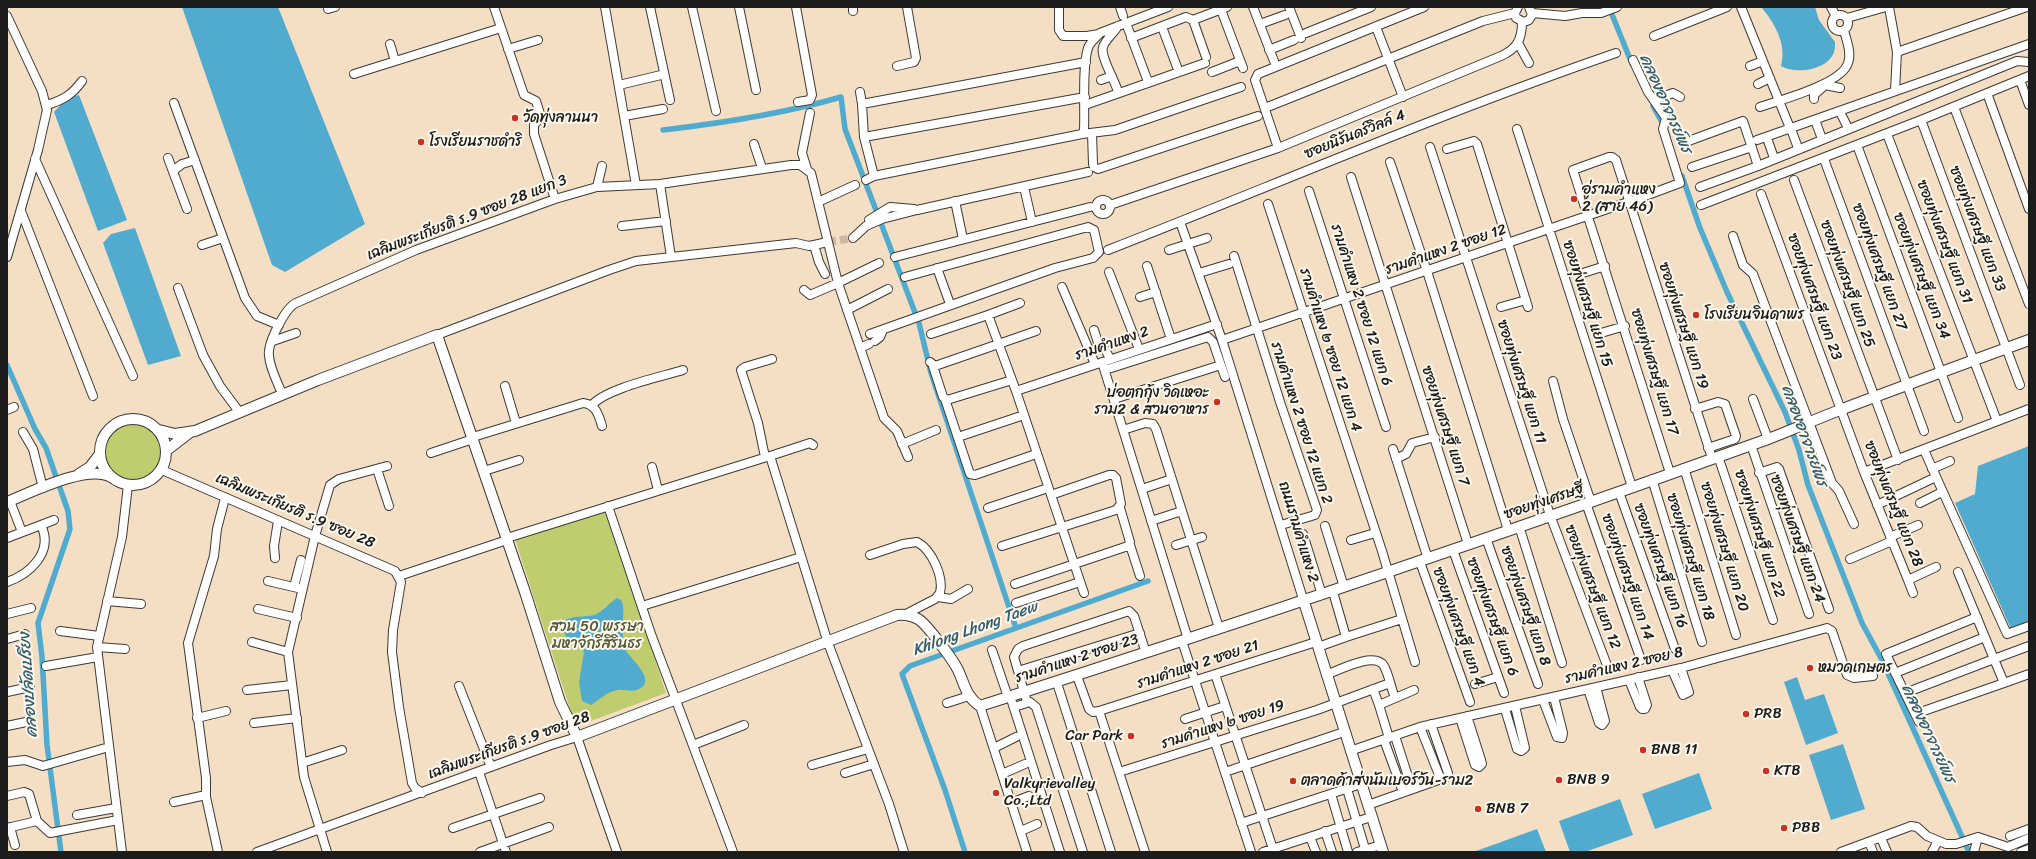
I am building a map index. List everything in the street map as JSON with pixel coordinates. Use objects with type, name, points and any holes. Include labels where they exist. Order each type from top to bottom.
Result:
[{"type":"main road","points":[[112,478],[104,468],[100,454],[101,444],[107,432],[123,420],[142,420],[159,430],[175,434],[195,430],[240,413],[282,394],[437,335],[507,539],[560,702],[577,737]]},
{"type":"main road","name":"ซอยทุ่งเศรษฐี","points":[[1304,602],[1768,439],[1841,409],[2029,340]]},
{"type":"main road","points":[[11,500],[76,476],[97,472],[128,485],[147,482],[162,470],[166,460],[167,450],[164,439],[159,430]]},
{"type":"main road","points":[[167,450],[195,430]]},
{"type":"main road","points":[[76,476],[90,467],[100,454]]},
{"type":"main road","name":"รามคำแหง 2 ซอย 23","points":[[980,706],[1009,697],[1026,697],[1077,676],[1219,628],[1304,602]]},
{"type":"main road","name":"ถนนรามคำแหง 2","points":[[1304,602],[1382,848]]},
{"type":"main road","points":[[904,614],[919,620],[946,652],[958,670],[969,696],[974,703],[980,706]]},
{"type":"main road","name":"เฉลิมพระเกียรติ ร.9 ซอย 28","points":[[577,737],[904,614]]},
{"type":"street","points":[[494,7],[524,94],[538,104],[541,118],[534,125],[534,134],[555,199]]},
{"type":"street","points":[[605,7],[636,186]]},
{"type":"street","points":[[650,7],[670,100]]},
{"type":"street","points":[[692,7],[716,110]]},
{"type":"street","points":[[739,7],[756,90]]},
{"type":"street","points":[[796,7],[812,95],[810,100],[798,102]]},
{"type":"street","points":[[897,66],[914,62],[916,58],[907,7]]},
{"type":"street","points":[[1059,7],[1059,30],[1063,36],[1087,36],[1100,34]]},
{"type":"street","points":[[1120,7],[1122,22],[1131,38],[1147,79]]},
{"type":"street","points":[[1082,134],[1086,62],[1088,48],[1092,41],[1100,34],[1122,22],[1154,9],[1168,7]]},
{"type":"street","points":[[1253,7],[1274,61]]},
{"type":"street","points":[[1269,50],[1371,7]]},
{"type":"street","points":[[1278,148],[1256,80],[1258,74],[1424,7]]},
{"type":"street","points":[[1266,108],[1389,60],[1483,21],[1517,10],[1516,18],[1522,22],[1529,20],[1530,10],[1565,16],[1597,9],[1601,13],[1617,7]]},
{"type":"street","points":[[1654,36],[1727,7]]},
{"type":"street","points":[[1742,7],[1798,148]]},
{"type":"street","points":[[1831,7],[1836,16]]},
{"type":"street","points":[[1836,16],[1840,15],[1847,18],[1887,7],[1896,52],[1895,91]]},
{"type":"street","points":[[1131,38],[1186,17],[1193,20],[1222,8],[1242,65],[1212,72]]},
{"type":"street","points":[[1896,52],[2028,8]]},
{"type":"street","points":[[1260,24],[1287,11],[1300,37]]},
{"type":"street","points":[[7,16],[47,104],[35,159],[21,211],[10,236],[7,257]]},
{"type":"street","points":[[1836,16],[1833,19],[1833,26],[1840,31],[1844,30]]},
{"type":"street","points":[[1814,99],[1814,95],[1841,73],[1848,64],[1849,52],[1844,30],[1848,24],[1847,18]]},
{"type":"street","points":[[864,137],[1085,101],[1206,60],[1193,20]]},
{"type":"street","points":[[1117,89],[1102,49],[1103,45],[1122,22]]},
{"type":"street","points":[[1110,205],[1278,148],[1501,56],[1518,43],[1522,35],[1522,22]]},
{"type":"street","points":[[1162,27],[1177,67]]},
{"type":"street","points":[[1376,27],[1403,97]]},
{"type":"street","points":[[354,74],[501,28]]},
{"type":"street","points":[[508,49],[538,40]]},
{"type":"street","points":[[1518,43],[1529,63]]},
{"type":"street","points":[[390,44],[395,61]]},
{"type":"street","points":[[1756,140],[2029,44]]},
{"type":"street","name":"ซอยนิรันดร์วิลล์ 4","points":[[1108,250],[1396,134],[1547,76],[1616,53]]},
{"type":"street","points":[[1633,60],[1640,77],[1655,100],[1673,93],[1680,97]]},
{"type":"street","points":[[1750,66],[1763,60]]},
{"type":"street","points":[[1700,187],[1758,166],[1798,148],[2017,61],[2029,62]]},
{"type":"street","points":[[862,104],[1086,62]]},
{"type":"street","points":[[619,85],[661,76]]},
{"type":"street","points":[[1101,80],[1112,76]]},
{"type":"street","points":[[1701,205],[1824,159],[2029,76]]},
{"type":"street","points":[[1758,84],[1770,78]]},
{"type":"street","points":[[2020,80],[2029,105]]},
{"type":"street","points":[[47,104],[68,97],[82,81]]},
{"type":"street","points":[[1760,107],[1827,83],[1840,88]]},
{"type":"street","points":[[866,180],[874,176],[1082,134],[1115,130],[1242,87]]},
{"type":"street","points":[[860,92],[864,137],[874,176]]},
{"type":"street","points":[[1987,93],[2029,209]]},
{"type":"street","name":"รามคำแหง 2 ซอย 12","points":[[1222,340],[1630,202],[1680,183],[1680,179],[1663,131],[1665,116],[1655,100]]},
{"type":"street","points":[[174,103],[249,307],[261,319],[279,325]]},
{"type":"street","points":[[1954,107],[2029,304]]},
{"type":"street","points":[[624,116],[663,109]]},
{"type":"street","points":[[1840,112],[1848,128]]},
{"type":"street","points":[[810,113],[802,153],[807,169],[811,173],[838,284],[884,418],[896,431],[908,458]]},
{"type":"street","points":[[1092,133],[1093,164],[1094,167],[1098,169],[1258,116]]},
{"type":"street","points":[[1815,120],[1822,139]]},
{"type":"street","name":"ซอยทุ่งเศรษฐี แยก 33","points":[[1921,120],[2008,348],[2020,385]]},
{"type":"street","points":[[1683,143],[1743,121],[1758,166]]},
{"type":"street","name":"ซอยทุ่งเศรษฐี แยก 15","points":[[1517,129],[1632,487]]},
{"type":"street","name":"ซอยทุ่งเศรษฐี แยก 31","points":[[1887,134],[1997,422]]},
{"type":"street","points":[[1767,138],[1774,158]]},
{"type":"street","points":[[1447,149],[1476,142],[1527,303],[1501,307]]},
{"type":"street","points":[[754,144],[762,168]]},
{"type":"street","name":"ซอยทุ่งเศรษฐี แยก 34","points":[[1857,145],[1958,418]]},
{"type":"street","name":"ซอยทุ่งเศรษฐี แยก 11","points":[[1430,147],[1550,515]]},
{"type":"street","points":[[1692,167],[1752,148]]},
{"type":"street","name":"ซอยทุ่งเศรษฐี แยก 19","points":[[1589,216],[1574,170],[1612,157],[1616,160],[1630,202],[1708,448],[1715,457]]},
{"type":"street","points":[[168,158],[187,209]]},
{"type":"street","points":[[35,159],[133,376]]},
{"type":"street","name":"ซอยทุ่งเศรษฐี แยก 27","points":[[1824,159],[1924,431]]},
{"type":"street","points":[[173,171],[182,164],[195,160]]},
{"type":"street","points":[[1390,162],[1427,271],[1508,530]]},
{"type":"street","name":"เฉลิมพระเกียรติ ร.9 ซอย 28 แยก 3","points":[[282,394],[268,354],[279,325],[290,306],[416,250],[555,199],[597,187],[660,184],[791,164],[807,169]]},
{"type":"street","points":[[597,187],[602,166]]},
{"type":"street","points":[[851,236],[859,225],[881,217],[1088,172]]},
{"type":"street","name":"ซอยทุ่งเศรษฐี แยก 7","points":[[1351,177],[1468,544]]},
{"type":"street","name":"ซอยทุ่งเศรษฐี แยก 25","points":[[1794,180],[1873,397],[1898,460]]},
{"type":"street","points":[[660,184],[671,257]]},
{"type":"street","points":[[818,202],[855,185]]},
{"type":"street","points":[[1024,187],[1032,222]]},
{"type":"street","name":"รามคำแหง 2 ซอย 12 แยก 6","points":[[1309,191],[1386,427]]},
{"type":"street","name":"ซอยทุ่งเศรษฐี แยก 23","points":[[1761,194],[1841,409]]},
{"type":"street","points":[[955,201],[963,239]]},
{"type":"street","name":"รามคำแหง ๒ ซอย 12 แยก 4","points":[[1268,204],[1388,572],[1415,662]]},
{"type":"street","points":[[895,257],[1090,206]]},
{"type":"street","points":[[21,211],[93,396]]},
{"type":"street","name":"ซอยทุ่งเศรษฐี แยก 17","points":[[1589,216],[1625,326],[1670,473]]},
{"type":"street","points":[[622,226],[666,221]]},
{"type":"street","name":"ถนนรามคำแหง 2","points":[[1180,222],[1217,324],[1304,602]]},
{"type":"street","points":[[857,339],[919,315],[1055,268],[1094,258],[1098,252],[1094,230],[1088,228],[906,277]]},
{"type":"street","points":[[1733,236],[1743,265],[1753,274],[1810,422],[1832,484],[1839,491],[1854,524]]},
{"type":"street","points":[[202,245],[223,238]]},
{"type":"street","points":[[1169,250],[1207,238]]},
{"type":"street","points":[[437,335],[636,261],[796,243],[814,245],[828,242]]},
{"type":"street","points":[[814,245],[819,262],[825,274]]},
{"type":"street","points":[[1234,256],[1256,328]]},
{"type":"street","points":[[804,290],[810,294],[838,284],[879,263]]},
{"type":"street","points":[[1199,273],[1229,264]]},
{"type":"street","points":[[1147,266],[1171,339]]},
{"type":"street","points":[[1583,273],[1605,266]]},
{"type":"street","points":[[937,268],[950,304]]},
{"type":"street","points":[[1109,272],[1138,349]]},
{"type":"street","points":[[1062,287],[1103,364],[1142,489],[1195,680],[1251,852]]},
{"type":"street","points":[[178,288],[203,355],[220,386],[240,413]]},
{"type":"street","points":[[848,310],[888,290]]},
{"type":"street","points":[[1140,297],[1156,292]]},
{"type":"street","points":[[931,334],[1020,303]]},
{"type":"street","points":[[988,315],[1016,391],[1084,593]]},
{"type":"street","name":"รามคำแหง 2","points":[[1016,391],[1103,364],[1138,349],[1217,324]]},
{"type":"street","points":[[1602,333],[1625,326]]},
{"type":"street","name":"รามคำแหง 2 ซอย 12 แยก 2","points":[[1256,328],[1316,510],[1315,515],[1281,525]]},
{"type":"street","points":[[860,348],[872,343],[880,337],[883,330]]},
{"type":"street","points":[[1094,330],[1100,346],[1105,349],[1103,364]]},
{"type":"street","points":[[1036,331],[999,344],[931,364],[945,399],[970,474],[975,475],[1036,454]]},
{"type":"street","points":[[273,341],[296,332]]},
{"type":"street","points":[[1103,364],[1208,337],[1213,342],[1225,377]]},
{"type":"street","points":[[772,359],[745,367],[740,370],[828,643],[874,764],[904,852]]},
{"type":"street","points":[[1114,399],[1221,365]]},
{"type":"street","points":[[592,405],[604,395],[683,370]]},
{"type":"street","points":[[945,399],[949,400],[1012,380]]},
{"type":"street","name":"ซอยทุ่งเศรษฐี แยก 14","points":[[1553,381],[1588,502],[1641,660]]},
{"type":"street","points":[[505,386],[516,423]]},
{"type":"street","points":[[1753,399],[1768,439]]},
{"type":"street","points":[[1695,409],[1722,402],[1725,404],[1734,430],[1736,436],[1734,439],[1708,448]]},
{"type":"street","points":[[431,453],[516,423],[584,403],[592,405],[597,412],[602,426]]},
{"type":"street","name":"ซอยทุ่งเศรษฐี แยก 28","points":[[1841,409],[1864,472],[1908,580],[1936,567]]},
{"type":"street","points":[[1864,472],[2029,409]]},
{"type":"street","points":[[960,436],[1024,415]]},
{"type":"street","points":[[1123,430],[1145,423],[1153,424],[1192,540],[1219,628]]},
{"type":"street","points":[[902,444],[936,430]]},
{"type":"street","points":[[23,432],[33,449],[46,487]]},
{"type":"street","points":[[1396,459],[1406,454],[1412,443],[1435,437]]},
{"type":"street","points":[[399,576],[658,490],[767,456],[810,444],[813,445]]},
{"type":"street","name":"ซอยทุ่งเศรษฐี แยก 24","points":[[1751,445],[1759,473],[1809,614]]},
{"type":"street","name":"ซอยทุ่งเศรษฐี แยก 4","points":[[1393,449],[1424,560],[1470,702]]},
{"type":"street","points":[[1924,450],[2007,634],[2029,626]]},
{"type":"street","name":"ซอยทุ่งเศรษฐี แยก 22","points":[[1715,457],[1773,620]]},
{"type":"street","points":[[484,471],[520,460]]},
{"type":"street","points":[[1932,469],[1950,461]]},
{"type":"street","points":[[328,852],[307,790],[302,763],[288,652],[315,536],[330,485],[339,479],[387,466]]},
{"type":"street","points":[[652,467],[658,490]]},
{"type":"street","name":"ซอยทุ่งเศรษฐี แยก 24","points":[[1759,473],[1774,467],[1779,469],[1829,609]]},
{"type":"street","name":"ซอยทุ่งเศรษฐี แยก 20","points":[[1684,468],[1736,635]]},
{"type":"street","points":[[377,469],[389,506]]},
{"type":"street","name":"เฉลิมพระเกียรติ ร.9 ซอย 28","points":[[162,470],[390,568],[399,576],[400,589],[393,630],[392,652],[398,707],[412,783],[415,788],[422,793],[577,737]]},
{"type":"street","points":[[988,508],[1113,475],[1118,484],[1121,504],[1120,508],[1140,576]]},
{"type":"street","points":[[1877,505],[1936,477]]},
{"type":"street","points":[[1142,489],[1172,479]]},
{"type":"street","name":"ซอยทุ่งเศรษฐี แยก 18","points":[[1652,479],[1702,642]]},
{"type":"street","points":[[122,852],[97,648],[122,537],[128,485]]},
{"type":"street","name":"ซอยทุ่งเศรษฐี แยก 16","points":[[1619,492],[1675,649]]},
{"type":"street","points":[[1920,503],[1942,492]]},
{"type":"street","points":[[218,852],[206,795],[206,778],[188,643],[214,556],[217,529],[225,498]]},
{"type":"street","points":[[11,500],[24,531]]},
{"type":"street","points":[[608,506],[675,700],[733,852]]},
{"type":"street","points":[[1002,546],[1120,508]]},
{"type":"street","points":[[1151,521],[1182,511]]},
{"type":"street","name":"ซอยทุ่งเศรษฐี แยก 12","points":[[1550,515],[1608,668]]},
{"type":"street","points":[[7,538],[54,520]]},
{"type":"street","points":[[275,558],[274,546],[278,521]]},
{"type":"street","points":[[1850,559],[1918,525]]},
{"type":"street","points":[[7,582],[20,578],[37,564],[45,536],[41,526]]},
{"type":"street","points":[[1325,526],[1344,588]]},
{"type":"street","points":[[1519,526],[1562,663]]},
{"type":"street","points":[[1351,540],[1375,532]]},
{"type":"street","points":[[1304,534],[1322,595]]},
{"type":"street","points":[[1176,545],[1202,537]]},
{"type":"street","name":"ซอยทุ่งเศรษฐี แยก 8","points":[[1486,538],[1538,684]]},
{"type":"street","points":[[870,555],[911,542],[917,542],[924,545],[933,559],[940,578],[941,589],[938,597]]},
{"type":"street","points":[[1015,584],[1130,545]]},
{"type":"street","name":"ซอยทุ่งเศรษฐี แยก 6","points":[[1453,550],[1504,693]]},
{"type":"street","points":[[642,606],[801,557]]},
{"type":"street","points":[[294,587],[301,560]]},
{"type":"street","points":[[1958,572],[2004,683]]},
{"type":"street","points":[[268,580],[302,589]]},
{"type":"street","points":[[1908,580],[1913,593]]},
{"type":"street","points":[[1016,603],[1080,582]]},
{"type":"street","points":[[904,614],[938,597],[951,599],[968,589]]},
{"type":"street","points":[[1332,592],[1346,637]]},
{"type":"street","points":[[107,601],[141,604]]},
{"type":"street","points":[[7,614],[31,608]]},
{"type":"street","points":[[258,609],[297,618]]},
{"type":"street","points":[[1083,852],[1038,713],[1034,705],[1026,697],[1014,656],[1018,649],[1121,612],[1129,611],[1133,614],[1146,653]]},
{"type":"street","points":[[1977,617],[1886,654],[1917,718],[2029,674]]},
{"type":"street","name":"รามคำแหง 2 ซอย 21","points":[[1077,676],[1089,709],[1093,712],[1099,711],[1195,680],[1346,637],[1402,619]]},
{"type":"street","name":"รามคำแหง 2 ซอย 8","points":[[1350,751],[1431,724],[1504,709],[1681,668],[1827,628],[1832,631],[1847,675],[1854,678],[1872,676]]},
{"type":"street","points":[[60,631],[99,636]]},
{"type":"street","points":[[1018,671],[1140,633]]},
{"type":"street","points":[[7,639],[25,634]]},
{"type":"street","points":[[1896,673],[1985,637]]},
{"type":"street","points":[[252,642],[288,652]]},
{"type":"street","points":[[1905,694],[1994,658],[2029,646]]},
{"type":"street","points":[[97,648],[125,649]]},
{"type":"street","points":[[992,650],[1014,707],[1060,852]]},
{"type":"street","points":[[46,666],[98,657]]},
{"type":"street","points":[[1326,674],[1374,659],[1383,665],[1395,698]]},
{"type":"street","points":[[1672,670],[1683,695],[1689,692],[1681,668]]},
{"type":"street","points":[[1215,674],[1273,849]]},
{"type":"street","points":[[1475,684],[1498,676]]},
{"type":"street","points":[[1629,680],[1640,707],[1646,709],[1647,705],[1638,678]]},
{"type":"street","points":[[1057,683],[1111,852]]},
{"type":"street","name":"รามคำแหง ๒ ซอย 19","points":[[1119,772],[1216,743],[1390,683]]},
{"type":"street","points":[[247,690],[292,685]]},
{"type":"street","points":[[459,686],[491,767]]},
{"type":"street","points":[[7,692],[30,687]]},
{"type":"street","points":[[1373,689],[1389,738],[1403,792]]},
{"type":"street","points":[[1379,705],[1414,690]]},
{"type":"street","points":[[947,703],[969,696]]},
{"type":"street","points":[[1014,707],[1026,697]]},
{"type":"street","points":[[1544,700],[1557,737],[1562,738],[1563,733],[1554,697]]},
{"type":"street","points":[[980,706],[1027,852]]},
{"type":"street","points":[[1185,720],[1225,706]]},
{"type":"street","points":[[1504,709],[1517,749],[1521,751],[1525,748],[1515,706]]},
{"type":"street","points":[[197,718],[226,711]]},
{"type":"street","points":[[1099,711],[1145,852]]},
{"type":"street","points":[[1464,717],[1481,760],[1482,764],[1479,767],[1475,765],[1464,717]]},
{"type":"street","points":[[254,723],[297,718]]},
{"type":"street","points":[[7,726],[31,721]]},
{"type":"street","points":[[1368,804],[1448,777],[1448,772],[1431,724]]},
{"type":"street","points":[[693,745],[744,726]]},
{"type":"street","points":[[1420,727],[1441,780]]},
{"type":"street","points":[[1225,772],[1344,732]]},
{"type":"street","points":[[994,748],[1016,736]]},
{"type":"street","points":[[577,737],[617,852]]},
{"type":"street","points":[[1389,738],[1412,789]]},
{"type":"street","points":[[7,762],[25,760],[43,766],[109,747]]},
{"type":"street","points":[[812,765],[868,749]]},
{"type":"street","points":[[302,763],[342,750]]},
{"type":"street","points":[[845,773],[874,764]]},
{"type":"street","points":[[1002,774],[1025,764]]},
{"type":"street","points":[[479,772],[505,848]]},
{"type":"street","points":[[1241,823],[1361,784]]},
{"type":"street","points":[[1346,789],[1363,851],[1382,848]]},
{"type":"street","points":[[7,796],[24,792],[29,794],[38,821],[50,833],[64,832],[118,820]]},
{"type":"street","points":[[257,852],[422,793]]},
{"type":"street","points":[[1331,794],[1348,852]]},
{"type":"street","points":[[174,802],[206,795]]},
{"type":"street","points":[[1011,803],[1029,796]]},
{"type":"street","points":[[453,828],[540,798]]},
{"type":"street","points":[[77,815],[116,808]]},
{"type":"street","points":[[1263,852],[1371,817]]},
{"type":"street","points":[[15,845],[8,828],[38,821]]},
{"type":"street","points":[[1020,830],[1038,824]]},
{"type":"street","points":[[1841,852],[1911,826],[1917,827],[1938,841],[1946,844],[1956,844],[1978,837],[2004,846],[2013,846],[2026,835]]},
{"type":"street","points":[[480,852],[505,848],[549,827]]},
{"type":"street","points":[[1325,831],[1332,852]]},
{"type":"street","points":[[2010,836],[2026,835]]},
{"type":"street","points":[[1310,836],[1316,852]]},
{"type":"street","points":[[1974,852],[1978,837]]},
{"type":"street","points":[[1881,838],[1886,852]]},
{"type":"street","points":[[1932,852],[1938,841]]},
{"type":"street","points":[[1869,842],[1873,852]]},
{"type":"street","points":[[2021,852],[2029,849]]},
{"type":"green space","points":[[133,424],[148,429],[156,437],[161,452],[156,467],[148,475],[133,480],[118,475],[110,467],[105,452],[110,437],[118,429]]},
{"type":"green space","name":"สวน 50 พรรษา มหาจักรีสิรินธร","points":[[606,507],[666,693],[583,724],[572,715],[514,536]]},
{"type":"water","points":[[182,7],[278,7],[365,224],[285,272],[272,265]]},
{"type":"water","points":[[1761,7],[1815,7],[1819,20],[1835,42],[1834,51],[1831,58],[1819,67],[1811,69],[1795,70],[1787,69],[1781,66],[1781,42],[1771,20]]},
{"type":"water","points":[[79,95],[127,220],[98,231],[54,112],[66,99]]},
{"type":"water","points":[[135,228],[181,356],[148,365],[103,243],[111,234]]},
{"type":"water","points":[[2029,446],[2029,623],[2011,629],[1955,503],[1975,494],[1978,466]]},
{"type":"water","points":[[617,598],[621,600],[623,605],[623,633],[625,649],[641,669],[645,680],[644,685],[633,691],[614,691],[591,705],[582,701],[579,682],[584,652],[566,636],[562,627],[563,622],[567,619],[597,614]]},
{"type":"water","points":[[1797,677],[1805,700],[1824,694],[1838,733],[1806,745],[1784,682]]},
{"type":"water","points":[[1843,744],[1865,809],[1831,820],[1809,755]]},
{"type":"water","points":[[1699,773],[1712,809],[1655,829],[1642,794]]},
{"type":"water","points":[[1620,799],[1633,835],[1585,852],[1570,852],[1559,821]]},
{"type":"water","points":[[1537,829],[1546,852],[1476,852],[1476,851]]},
{"type":"waterway","name":"คลองอาจารย์พร","points":[[1609,7],[1632,64]]},
{"type":"waterway","points":[[663,130],[753,117],[841,97],[845,129],[919,323],[931,373],[1016,628]]},
{"type":"waterway","name":"คลองอาจารย์พร","points":[[1653,106],[1664,126]]},
{"type":"waterway","name":"คลองอาจารย์พร","points":[[1682,176],[1700,228],[1727,292],[1785,412],[1799,450],[1808,485],[1862,623],[1882,660],[1969,852]]},
{"type":"waterway","name":"คลองปลัดเปรียง","points":[[7,365],[35,429],[46,448],[68,511],[70,529],[38,623],[42,657],[47,745],[61,852]]},
{"type":"waterway","name":"Khlong Lhong Taew","points":[[965,852],[945,790],[902,674],[910,666],[1148,581]]},
{"type":"tunnel","points":[[828,242],[853,238]]},
{"type":"place","name":"วัดทุ่งลานนา","points":[[515,118]]},
{"type":"place","name":"โรงเรียนราชดำริ","points":[[421,142]]},
{"type":"place","name":"อู่รามคำแหง 2 (สาย 46)","points":[[1574,199]]},
{"type":"place","name":"โรงเรียนจินดาพร","points":[[1696,315]]},
{"type":"place","name":"บ่อตกกุ้ง วิดเหอะ ราม2 & สวนอาหาร","points":[[1217,402]]},
{"type":"place","name":"หมวดเกษตร","points":[[1810,668]]},
{"type":"place","name":"PRB","points":[[1746,714]]},
{"type":"place","name":"Car Park","points":[[1131,736]]},
{"type":"place","name":"BNB 11","points":[[1643,750]]},
{"type":"place","name":"KTB","points":[[1766,771]]},
{"type":"place","name":"BNB 9","points":[[1559,780]]},
{"type":"place","name":"ตลาดค้าส่งนัมเบอร์วัน-ราม2","points":[[1293,781]]},
{"type":"place","name":"Valkyrievalley Co.,Ltd","points":[[996,793]]},
{"type":"place","name":"BNB 7","points":[[1478,809]]},
{"type":"place","name":"PBB","points":[[1784,828]]}]
